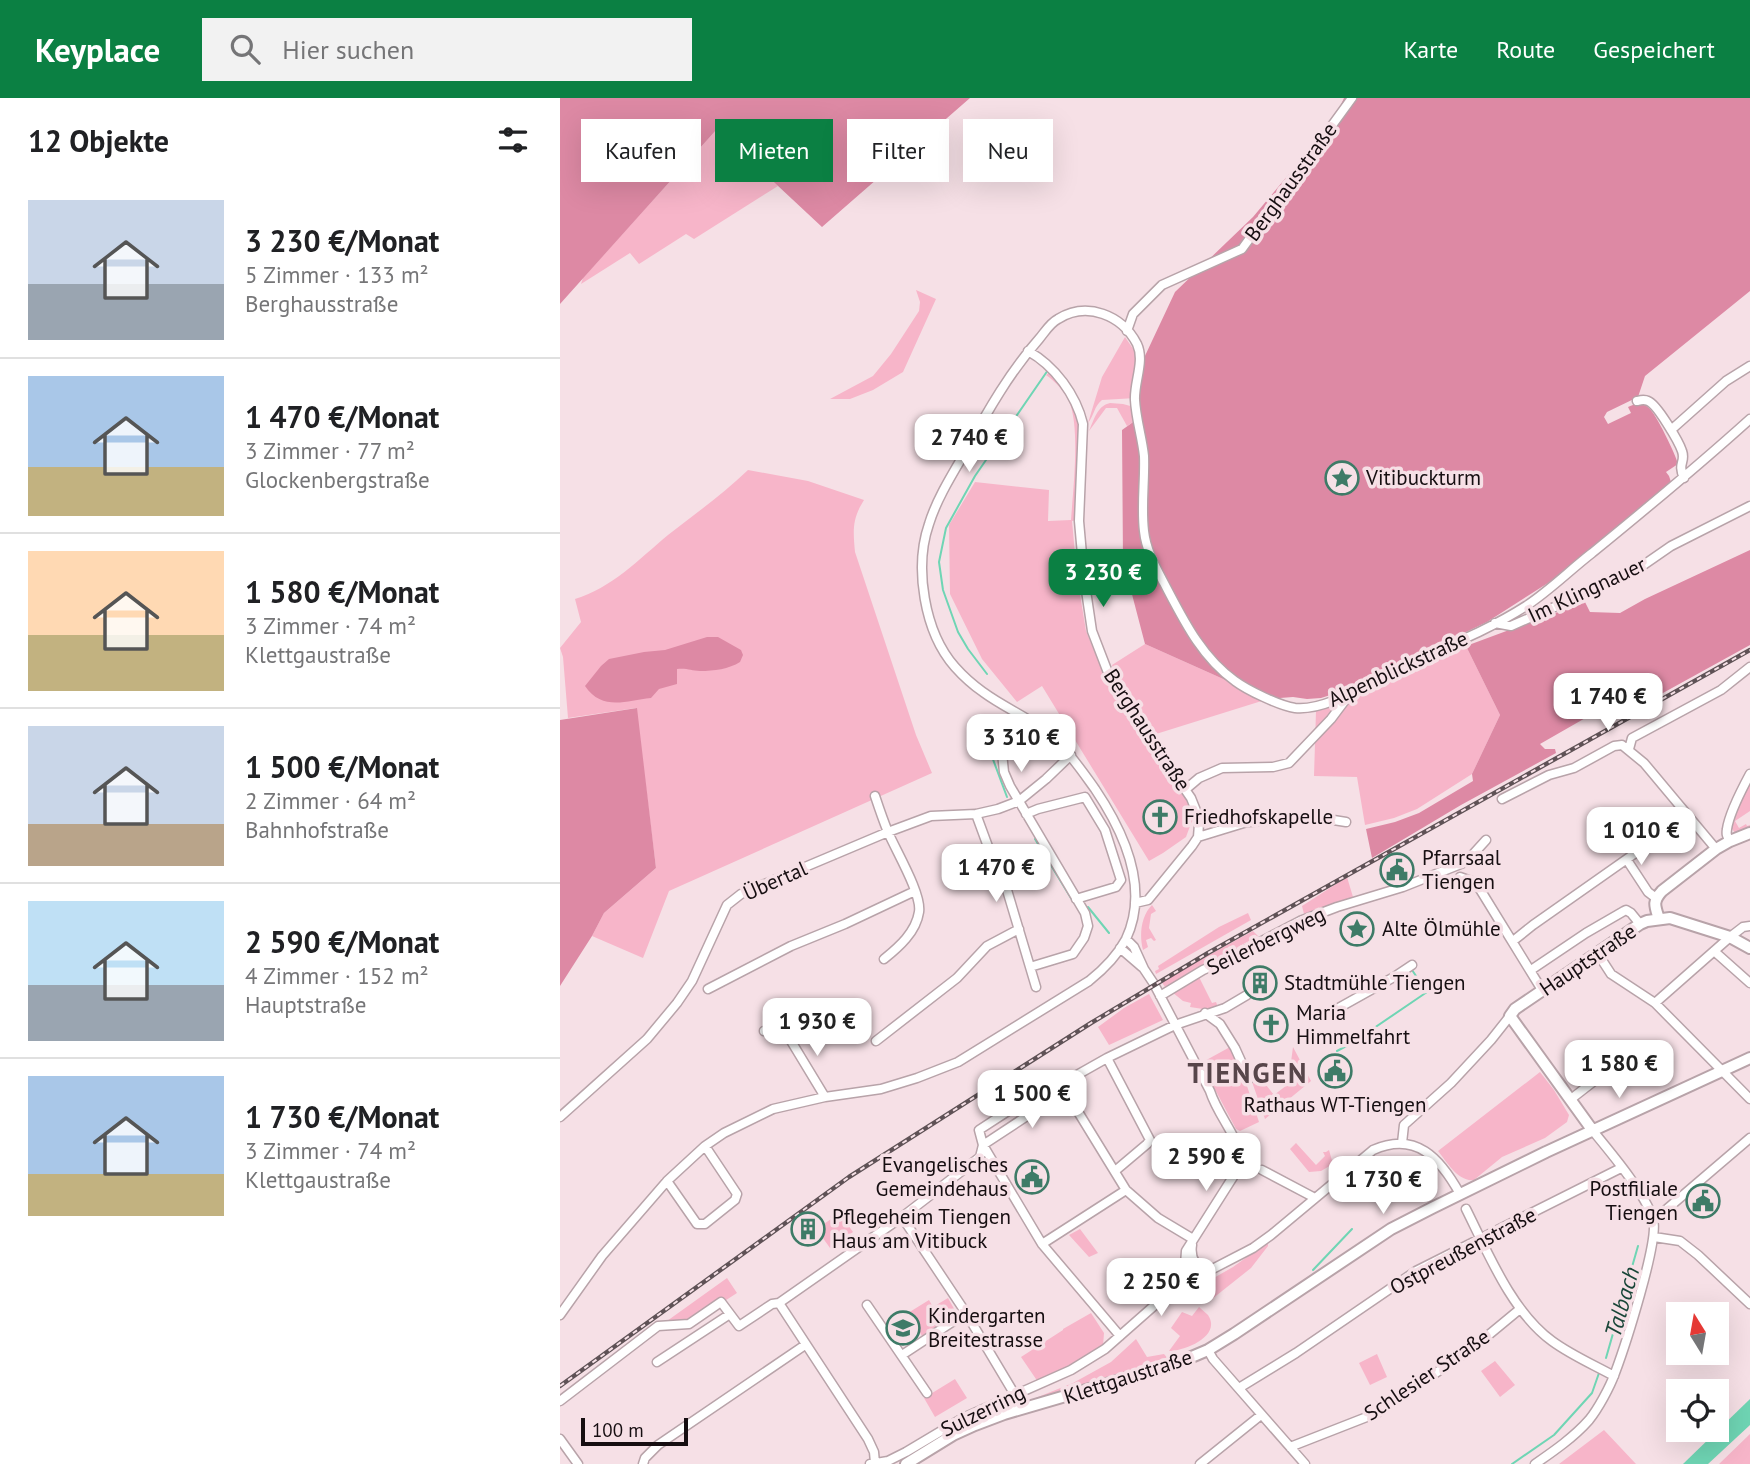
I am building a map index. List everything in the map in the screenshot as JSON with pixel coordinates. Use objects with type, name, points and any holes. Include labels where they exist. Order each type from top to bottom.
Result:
[{"type":"main road","points":[[1659,919],[1655,906],[1656,898],[1662,891],[1716,849],[1750,833]]},
{"type":"main road","name":"Hauptstraße","points":[[1510,1016],[1542,990],[1640,924],[1670,918],[1730,937],[1750,948]]},
{"type":"main road","points":[[1510,1016],[1594,1130]]},
{"type":"main road","name":"Klettgaustraße","points":[[906,1464],[975,1424],[1215,1353],[1234,1335],[1391,1229],[1750,1058]]},
{"type":"street","name":"Berghausstraße","points":[[1127,331],[1133,314],[1162,285],[1242,249],[1352,98]]},
{"type":"street","points":[[560,1315],[602,1256],[667,1181],[705,1146],[724,1133],[773,1109],[825,1097],[881,1089],[958,1062],[1089,981],[1106,967],[1126,939],[1135,903],[1133,871],[1110,811],[1071,755],[1049,734],[982,692],[953,665],[938,640],[926,608],[921,555],[929,523],[989,408],[1028,351],[1055,320],[1082,310],[1092,310],[1111,316],[1127,331]]},
{"type":"street","name":"Alpenblickstraße","points":[[1127,331],[1139,347],[1135,405],[1144,454],[1144,532],[1150,556],[1187,628],[1210,658],[1236,682],[1294,708],[1320,706],[1496,623],[1528,605],[1684,478],[1750,419]]},
{"type":"street","name":"Berghausstraße","points":[[1028,351],[1037,356],[1072,393],[1083,424],[1079,521],[1092,631],[1107,670],[1146,733],[1186,789],[1197,813],[1198,837]]},
{"type":"street","points":[[1671,430],[1726,381],[1750,366]]},
{"type":"street","points":[[1637,401],[1650,401],[1655,405],[1671,430],[1683,452],[1681,470],[1684,478]]},
{"type":"street","name":"Im Klingnauer","points":[[1496,623],[1511,626],[1632,573],[1671,546],[1750,506]]},
{"type":"street","points":[[1629,749],[1632,738],[1721,690],[1750,667]]},
{"type":"street","points":[[1186,789],[1199,778],[1222,768],[1273,767],[1289,763],[1331,719],[1351,692]]},
{"type":"street","points":[[1502,799],[1549,775],[1574,768],[1614,746],[1622,745],[1644,762],[1716,849]]},
{"type":"street","points":[[1002,753],[1004,772],[1085,913],[1088,926],[1084,938],[1073,954],[1030,967]]},
{"type":"street","name":"Übertal","points":[[560,1116],[647,1039],[677,1003],[692,981],[727,905],[741,894],[931,816],[976,814],[1019,801],[1071,755]]},
{"type":"street","points":[[1730,841],[1727,829],[1750,774]]},
{"type":"street","points":[[875,796],[915,891],[920,911],[915,925],[902,944],[884,959]]},
{"type":"street","points":[[1026,814],[1085,797],[1105,830],[1121,880],[1116,887],[1076,899]]},
{"type":"street","points":[[976,814],[1007,890],[1037,987]]},
{"type":"street","points":[[1513,942],[1533,925],[1688,816]]},
{"type":"street","points":[[1135,903],[1147,900],[1153,894],[1198,837],[1247,822],[1321,818],[1346,822]]},
{"type":"street","name":"Seilerbergweg","points":[[1160,996],[1203,970],[1300,921],[1403,887],[1466,862],[1486,840]]},
{"type":"street","points":[[1627,860],[1647,892],[1656,898]]},
{"type":"street","points":[[1460,877],[1478,886],[1542,990]]},
{"type":"street","points":[[708,989],[791,946],[915,891]]},
{"type":"street","points":[[1531,970],[1623,911],[1631,913],[1640,924]]},
{"type":"street","points":[[1656,1003],[1730,937],[1743,927],[1750,926]]},
{"type":"street","points":[[876,1041],[957,978],[987,946],[1019,929]]},
{"type":"street","points":[[1126,939],[1134,947],[1241,1155],[1251,1163]]},
{"type":"street","points":[[1120,948],[1144,969]]},
{"type":"street","points":[[1714,951],[1750,983]]},
{"type":"street","points":[[1598,954],[1611,974],[1656,1003],[1750,1099]]},
{"type":"street","points":[[1326,1015],[1412,965]]},
{"type":"street","points":[[560,1401],[658,1326],[689,1324],[721,1302],[739,1326],[772,1304],[779,1303],[902,1217],[979,1157],[983,1145],[1107,1058],[1175,1025],[1224,1008],[1247,995]]},
{"type":"street","points":[[1205,1013],[1220,1024],[1235,1048],[1248,1079]]},
{"type":"street","points":[[1461,1194],[1431,1154],[1402,1143],[1404,1125],[1451,1083],[1510,1016]]},
{"type":"street","points":[[785,1031],[795,1018]]},
{"type":"street","points":[[764,1031],[785,1031]]},
{"type":"street","points":[[785,1031],[825,1097]]},
{"type":"street","points":[[1571,1099],[1625,1057]]},
{"type":"street","points":[[1107,1058],[1150,1140],[1115,1171]]},
{"type":"street","points":[[1063,1087],[1048,1085],[979,1130],[983,1145],[1042,1244],[1121,1336]]},
{"type":"street","points":[[1063,1087],[1126,1190],[1158,1218],[1193,1238]]},
{"type":"street","points":[[1535,1464],[1558,1448],[1590,1419],[1614,1376],[1629,1332],[1654,1237],[1654,1220],[1640,1192],[1594,1130]]},
{"type":"street","points":[[1654,1220],[1750,1138]]},
{"type":"street","name":"Sulzerring","points":[[872,1463],[888,1461],[963,1418],[1071,1370],[1105,1349],[1172,1290],[1253,1248],[1373,1150],[1385,1144],[1402,1143]]},
{"type":"street","points":[[667,1181],[697,1224],[705,1224],[735,1200],[737,1194],[705,1146]]},
{"type":"street","points":[[1187,1281],[1186,1251],[1238,1169],[1241,1155]]},
{"type":"street","name":"Ostpreußenstraße","points":[[1239,1388],[1296,1353],[1416,1271],[1621,1168]]},
{"type":"street","points":[[1262,1170],[1315,1198]]},
{"type":"street","points":[[1042,1244],[1126,1190]]},
{"type":"street","points":[[1466,1209],[1520,1309],[1552,1341],[1614,1376]]},
{"type":"street","points":[[902,1217],[966,1313],[1015,1395]]},
{"type":"street","points":[[1654,1237],[1680,1241],[1750,1304]]},
{"type":"street","points":[[1193,1238],[1191,1254],[1199,1268],[1205,1272]]},
{"type":"street","points":[[779,1303],[868,1439],[874,1452],[872,1463]]},
{"type":"street","points":[[867,1305],[928,1393]]},
{"type":"street","name":"Schlesier Straße","points":[[1290,1447],[1377,1413],[1474,1347],[1520,1309]]},
{"type":"street","points":[[902,1355],[966,1313]]},
{"type":"street","points":[[657,1362],[730,1314]]},
{"type":"street","points":[[643,1464],[645,1458],[658,1445],[806,1345]]},
{"type":"street","points":[[1215,1353],[1261,1415],[1306,1464]]},
{"type":"street","points":[[1199,1464],[1261,1415]]},
{"type":"street","points":[[560,1439],[578,1464]]},
{"type":"shaded area","points":[[560,98],[970,98],[946,119],[847,119],[847,182],[874,182],[822,227],[774,182],[833,182],[833,119],[715,119],[715,131],[701,147],[701,119],[581,119],[581,182],[669,182],[560,304]]},
{"type":"shaded area","points":[[1344,98],[1750,98],[1750,291],[1645,376],[1638,397],[1607,412],[1604,417],[1608,424],[1631,413],[1628,407],[1641,404],[1649,408],[1678,464],[1666,472],[1672,485],[1559,576],[1487,622],[1343,691],[1321,698],[1268,699],[1145,644],[1123,560],[1122,430],[1136,420],[1134,407],[1144,358],[1175,292],[1253,217],[1334,120]]},
{"type":"shaded area","points":[[715,131],[715,182],[774,182],[778,186],[694,239],[686,234],[639,264],[630,253],[581,284],[583,278],[669,182],[701,182],[701,147]]},
{"type":"shaded area","points":[[916,290],[936,299],[903,372],[873,390],[850,399],[830,399],[873,376],[891,354],[919,311],[920,302]]},
{"type":"shaded area","points":[[1125,337],[1136,353],[1144,358],[1136,398],[1102,400],[1088,423],[1102,377]]},
{"type":"shaded area","points":[[1050,372],[1069,397],[1080,425],[1077,520],[1072,521],[1086,631],[1120,704],[1184,794],[1193,818],[1186,837],[1149,861],[1042,686],[1017,702],[982,659],[950,594],[949,525],[975,482],[1049,490],[1048,521],[1071,520],[1075,429],[1070,404],[1057,384],[1046,375]]},
{"type":"shaded area","points":[[1110,403],[1134,407],[1136,420],[1127,426],[1117,408],[1106,408],[1089,431],[1099,410]]},
{"type":"shaded area","points":[[748,470],[808,481],[864,500],[854,525],[855,552],[916,735],[932,773],[669,891],[643,958],[592,936],[604,913],[656,868],[636,708],[568,718],[560,648],[581,622],[575,599],[601,588],[624,572]]},
{"type":"shaded area","points":[[1750,550],[1750,645],[1623,715],[1615,701],[1540,744],[1545,749],[1555,749],[1556,753],[1372,858],[1366,829],[1419,813],[1473,781],[1472,774],[1500,715],[1466,646],[1585,602],[1590,612],[1620,613]]},
{"type":"shaded area","points":[[707,637],[718,637],[741,650],[743,655],[740,662],[716,670],[677,669],[677,684],[659,689],[651,698],[606,702],[592,694],[585,686],[609,659],[665,650]]},
{"type":"shaded area","points":[[1145,644],[1268,699],[1156,734],[1116,678],[1112,665]]},
{"type":"shaded area","points":[[1466,646],[1500,715],[1472,774],[1417,809],[1365,825],[1357,777],[1314,776],[1316,711]]},
{"type":"shaded area","points":[[637,708],[656,868],[604,913],[560,986],[560,720]]},
{"type":"shaded area","points":[[1750,778],[1750,811],[1735,821],[1739,828],[1746,824],[1750,827],[1735,833],[1730,826]]},
{"type":"shaded area","points":[[1347,877],[1353,897],[1304,914],[1302,906]]},
{"type":"shaded area","points":[[1152,905],[1156,911],[1151,914],[1149,928],[1156,940],[1146,940],[1148,947],[1143,950],[1142,926]]},
{"type":"shaded area","points":[[1248,913],[1251,920],[1156,974],[1158,966],[1219,927]]},
{"type":"shaded area","points":[[1253,931],[1258,936],[1165,987],[1161,981]]},
{"type":"shaded area","points":[[1199,977],[1212,1003],[1216,1002],[1218,1007],[1190,1007],[1191,1003],[1183,1001],[1172,992]]},
{"type":"shaded area","points":[[1149,994],[1163,1020],[1109,1045],[1098,1027]]},
{"type":"shaded area","points":[[1230,1047],[1244,1077],[1259,1122],[1240,1131],[1236,1129],[1201,1063]]},
{"type":"shaded area","points":[[1293,1047],[1311,1081],[1265,1119],[1251,1079],[1255,1071],[1274,1095],[1295,1079],[1289,1070]]},
{"type":"shaded area","points":[[1540,1072],[1569,1115],[1567,1122],[1545,1138],[1502,1157],[1474,1180],[1458,1175],[1438,1151]]},
{"type":"shaded area","points":[[1296,1143],[1316,1165],[1325,1156],[1323,1152],[1329,1150],[1333,1164],[1321,1171],[1309,1172],[1290,1149]]},
{"type":"shaded area","points":[[838,1211],[853,1232],[846,1237],[843,1235],[830,1248],[815,1227],[823,1222],[824,1224]]},
{"type":"shaded area","points":[[1080,1229],[1098,1253],[1089,1257],[1069,1235]]},
{"type":"shaded area","points":[[1268,1242],[1268,1246],[1251,1268],[1212,1299],[1191,1291],[1233,1267]]},
{"type":"shaded area","points":[[727,1278],[737,1293],[689,1324],[671,1325],[667,1321]]},
{"type":"shaded area","points":[[948,1298],[957,1314],[922,1336],[908,1313],[929,1300],[933,1307]]},
{"type":"shaded area","points":[[1199,1307],[1208,1315],[1211,1323],[1206,1336],[1192,1345],[1169,1351],[1180,1336],[1171,1328],[1182,1312],[1192,1316]]},
{"type":"shaded area","points":[[1091,1313],[1104,1333],[1103,1346],[1038,1382],[1021,1357]]},
{"type":"shaded area","points":[[1136,1339],[1147,1357],[1164,1354],[1170,1361],[1029,1405],[1028,1401],[1073,1383],[1111,1362]]},
{"type":"shaded area","points":[[1377,1354],[1387,1377],[1370,1385],[1359,1363]]},
{"type":"shaded area","points":[[1495,1361],[1515,1385],[1500,1397],[1481,1371]]},
{"type":"shaded area","points":[[955,1379],[967,1398],[935,1417],[924,1398]]},
{"type":"shaded area","points":[[1750,1399],[1750,1425],[1708,1464],[1683,1464],[1706,1442],[1729,1442],[1729,1419]]},
{"type":"shaded area","points":[[1604,1430],[1636,1464],[1559,1464]]},
{"type":"shaded area","points":[[1750,1434],[1750,1464],[1719,1464]]},
{"type":"waterway","points":[[987,674],[958,632],[943,590],[939,562],[946,528],[975,476],[1048,370]]},
{"type":"waterway","name":"Talbach","points":[[991,754],[1007,797]]},
{"type":"waterway","name":"Talbach","points":[[1035,839],[1074,903]]},
{"type":"waterway","name":"Talbach","points":[[1088,907],[1109,933]]},
{"type":"waterway","points":[[1337,1051],[1427,992],[1412,970]]},
{"type":"waterway","points":[[1313,1270],[1352,1229]]},
{"type":"waterway","name":"Talbach","points":[[1606,1358],[1638,1246]]},
{"type":"waterway","name":"Talbach","points":[[1512,1464],[1554,1435],[1592,1393],[1599,1373]]},
{"type":"railway","points":[[560,1386],[849,1177],[1091,1023],[1208,953],[1750,650]]},
{"type":"place","name":"Vitibuckturm","points":[[1342,478]]},
{"type":"place","name":"Friedhofskapelle","points":[[1160,817]]},
{"type":"place","name":"Pfarrsaal Tiengen","points":[[1397,870]]},
{"type":"place","name":"Alte Ölmühle","points":[[1357,929]]},
{"type":"place","name":"Stadtmühle Tiengen","points":[[1260,983]]},
{"type":"place","name":"Maria Himmelfahrt","points":[[1271,1025]]},
{"type":"place","name":"Rathaus WT-Tiengen","points":[[1335,1071]]},
{"type":"place","name":"Evangelisches Gemeindehaus","points":[[1032,1177]]},
{"type":"place","name":"Postfiliale Tiengen","points":[[1703,1201]]},
{"type":"place","name":"Pflegeheim Tiengen Haus am Vitibuck","points":[[808,1229]]},
{"type":"place","name":"Kindergarten Breitestrasse","points":[[903,1328]]},
{"type":"district","name":"TIENGEN","points":[[1248,1073]]}]
